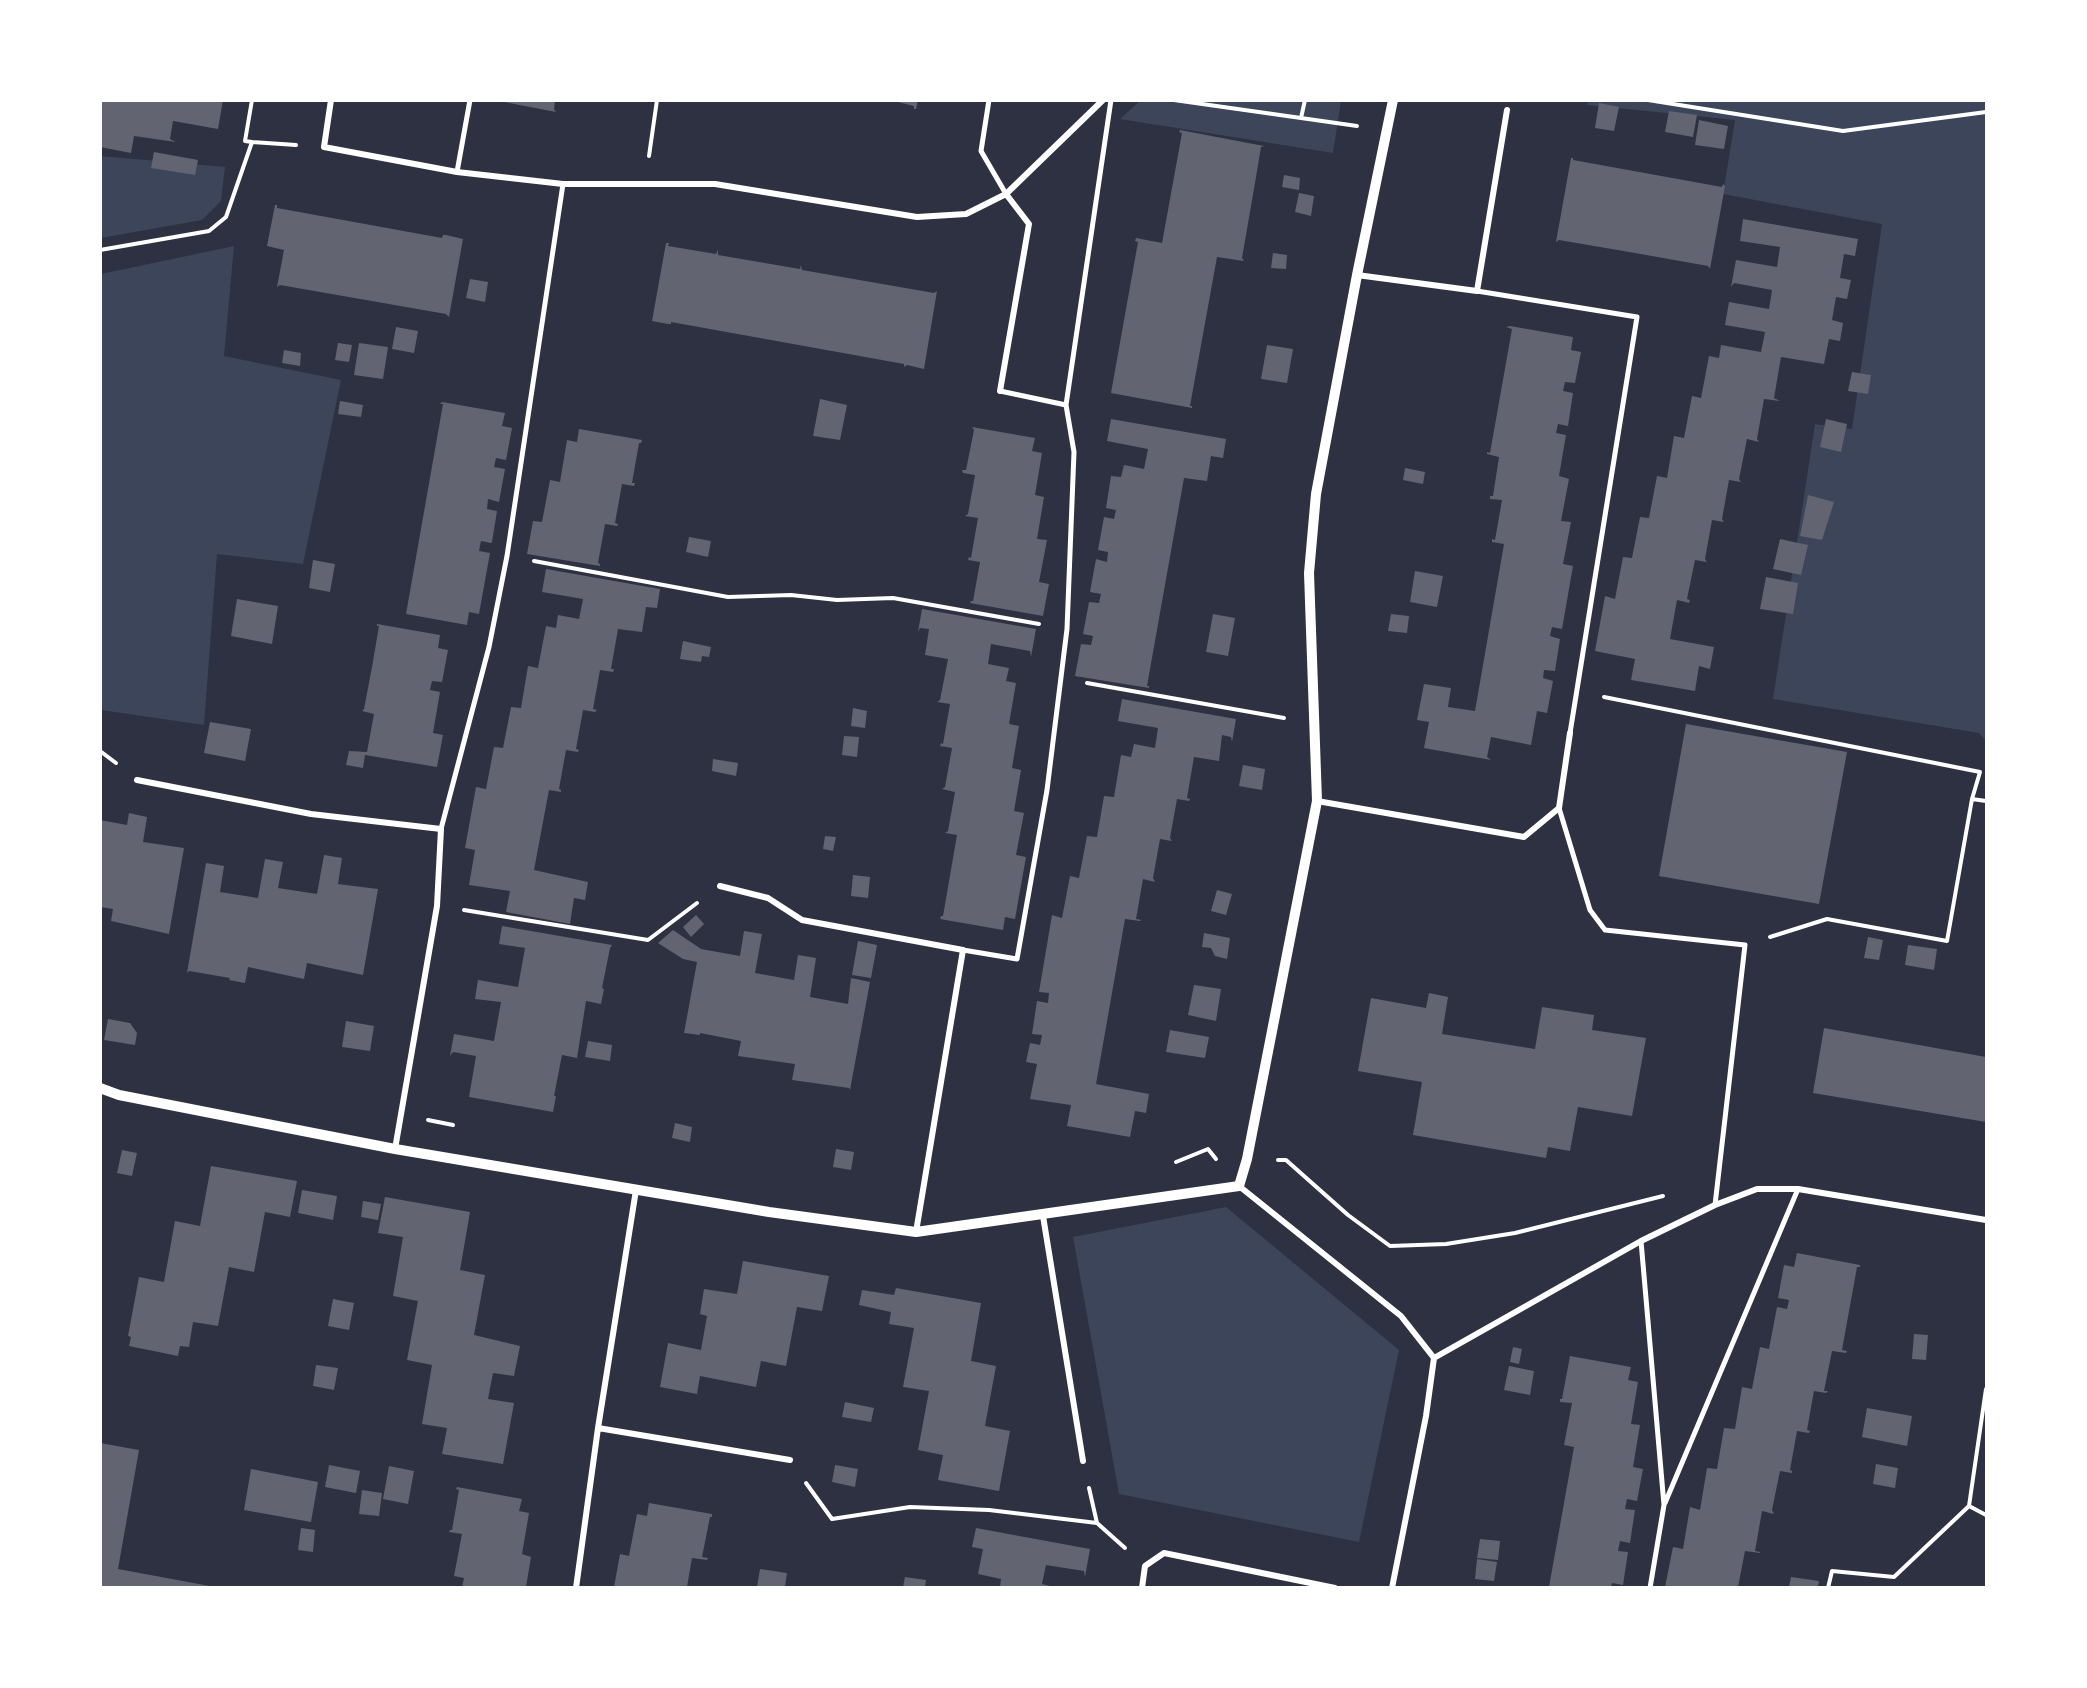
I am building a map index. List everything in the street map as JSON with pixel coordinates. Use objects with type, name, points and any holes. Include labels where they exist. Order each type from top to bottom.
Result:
[{"type":"street","points":[[331,100],[324,147],[457,172],[564,184],[715,184],[917,217],[966,214],[1006,194],[1103,100]]},
{"type":"street","points":[[457,172],[470,100]]},
{"type":"street","points":[[989,100],[981,151],[1006,194],[1029,224],[1000,391],[1066,405]]},
{"type":"street","points":[[720,886],[768,898],[802,920],[1017,959],[1047,790],[1067,629],[1074,452],[1066,405],[1111,100]]},
{"type":"street","points":[[1239,1186],[1247,1159],[1317,801],[1309,573],[1316,494],[1393,100]]},
{"type":"street","points":[[1477,291],[1507,110]]},
{"type":"street","points":[[395,1149],[437,906],[441,829],[489,648],[507,556],[564,184]]},
{"type":"street","points":[[1357,275],[1477,291],[1637,317],[1558,808],[1590,910],[1605,930],[1745,945],[1715,1205]]},
{"type":"street","points":[[137,780],[311,814],[441,829]]},
{"type":"street","points":[[1317,801],[1524,837],[1558,808]]},
{"type":"street","points":[[916,1232],[963,950]]},
{"type":"street","points":[[100,1088],[119,1095],[395,1149],[769,1212],[916,1232],[1043,1216],[1239,1186],[1401,1316],[1434,1358],[1426,1416],[1392,1587]]},
{"type":"street","points":[[1434,1358],[1641,1241],[1715,1205],[1757,1189],[1798,1189],[1986,1220]]},
{"type":"street","points":[[1650,1587],[1664,1505],[1798,1189]]},
{"type":"street","points":[[576,1587],[598,1428],[636,1190]]},
{"type":"street","points":[[1043,1216],[1083,1461]]},
{"type":"street","points":[[1641,1241],[1664,1505]]},
{"type":"street","points":[[598,1428],[790,1460]]},
{"type":"street","points":[[1142,1587],[1145,1566],[1164,1553],[1335,1587]]},
{"type":"path","points":[[252,100],[245,141],[324,147]]},
{"type":"path","points":[[645,183],[657,100]]},
{"type":"path","points":[[1174,100],[1388,130]]},
{"type":"path","points":[[1301,118],[1305,100]]},
{"type":"path","points":[[1648,100],[1843,130],[1986,112]]},
{"type":"path","points":[[100,250],[209,231],[226,217],[252,142]]},
{"type":"path","points":[[507,556],[728,597],[791,596],[837,600],[893,598],[1067,629]]},
{"type":"path","points":[[1060,678],[1314,723]]},
{"type":"path","points":[[1577,692],[1980,772],[1972,799],[1947,941],[1827,919],[1745,945]]},
{"type":"path","points":[[1972,799],[1986,801]]},
{"type":"path","points":[[437,906],[648,940],[720,886]]},
{"type":"path","points":[[402,1116],[459,1126]]},
{"type":"path","points":[[1167,1166],[1208,1149],[1239,1186]]},
{"type":"path","points":[[1247,1159],[1286,1161],[1348,1215],[1390,1246],[1446,1244],[1515,1233],[1716,1183]]},
{"type":"path","points":[[1828,1587],[1832,1571],[1894,1576],[1969,1506],[1986,1389]]},
{"type":"path","points":[[790,1460],[832,1519],[910,1507],[989,1510],[1097,1523],[1145,1566]]},
{"type":"path","points":[[1083,1461],[1097,1523]]},
{"type":"path","points":[[1969,1506],[1986,1515]]},
{"type":"shaded area","points":[[1588,100],[1986,101],[1986,741],[1979,733],[1773,699],[1815,424],[1852,429],[1882,224],[1723,194],[1735,120],[1587,105]]},
{"type":"shaded area","points":[[1140,101],[1341,101],[1333,153],[1120,119]]},
{"type":"shaded area","points":[[101,156],[225,167],[221,201],[202,220],[101,238]]},
{"type":"shaded area","points":[[234,246],[224,356],[341,380],[303,564],[217,554],[204,725],[101,710],[101,274]]},
{"type":"shaded area","points":[[1226,1207],[1399,1350],[1359,1542],[1119,1494],[1073,1237]]},
{"type":"building","points":[[102,100],[223,100],[218,129],[173,121],[170,139],[176,142],[134,136],[131,153],[100,147]]},
{"type":"building","points":[[494,100],[555,100],[556,112]]},
{"type":"building","points":[[889,100],[918,100],[916,109],[914,109],[914,106]]},
{"type":"building","points":[[1599,103],[1619,107],[1614,131],[1595,128]]},
{"type":"building","points":[[1669,111],[1697,115],[1693,137],[1665,132]]},
{"type":"building","points":[[1699,120],[1728,126],[1724,149],[1695,145]]},
{"type":"building","points":[[1180,130],[1264,146],[1261,147],[1242,258],[1244,261],[1217,257],[1190,406],[1192,408],[1111,393],[1138,242],[1135,241],[1136,238],[1162,243],[1182,133],[1179,132]]},
{"type":"building","points":[[154,152],[198,160],[195,175],[151,168]]},
{"type":"building","points":[[1571,158],[1722,187],[1723,184],[1725,186],[1710,269],[1708,266],[1635,253],[1559,240],[1556,242]]},
{"type":"building","points":[[1284,175],[1300,178],[1299,190],[1282,187]]},
{"type":"building","points":[[1299,193],[1314,196],[1311,216],[1295,212]]},
{"type":"building","points":[[275,205],[277,208],[442,238],[446,235],[463,239],[449,317],[446,314],[280,285],[277,287],[284,250],[267,246]]},
{"type":"building","points":[[1743,219],[1858,239],[1855,256],[1844,254],[1840,278],[1851,280],[1847,299],[1836,297],[1832,320],[1843,323],[1840,341],[1829,339],[1824,364],[1781,357],[1774,398],[1780,401],[1764,399],[1757,439],[1759,442],[1747,439],[1739,479],[1741,482],[1729,480],[1722,519],[1724,522],[1712,520],[1705,559],[1707,562],[1695,560],[1687,599],[1690,600],[1689,603],[1677,600],[1670,639],[1714,647],[1710,669],[1699,666],[1695,691],[1631,680],[1635,659],[1595,651],[1605,596],[1615,599],[1623,557],[1632,558],[1640,517],[1649,518],[1657,476],[1667,478],[1674,436],[1684,438],[1692,396],[1701,398],[1709,356],[1719,358],[1721,345],[1761,352],[1765,332],[1725,325],[1729,302],[1769,309],[1772,290],[1734,283],[1731,287],[1736,260],[1777,267],[1780,247],[1740,241]]},
{"type":"building","points":[[666,243],[669,243],[668,246],[716,254],[718,250],[718,255],[800,269],[801,265],[802,270],[934,293],[937,291],[924,369],[671,322],[668,324],[652,321]]},
{"type":"building","points":[[1273,253],[1287,255],[1286,269],[1271,268]]},
{"type":"building","points":[[470,279],[488,282],[485,302],[466,298]]},
{"type":"building","points":[[396,327],[418,331],[414,353],[392,349]]},
{"type":"building","points":[[1506,327],[1573,337],[1571,350],[1581,352],[1575,383],[1565,382],[1563,391],[1573,393],[1568,426],[1558,424],[1556,433],[1566,435],[1559,476],[1569,479],[1561,521],[1571,522],[1563,564],[1573,566],[1562,629],[1552,627],[1550,636],[1560,639],[1555,671],[1544,670],[1543,678],[1553,681],[1547,713],[1537,711],[1531,745],[1491,737],[1487,757],[1491,760],[1424,748],[1429,722],[1417,720],[1424,684],[1451,688],[1448,707],[1475,711],[1504,544],[1492,542],[1492,539],[1495,540],[1502,500],[1490,499],[1490,496],[1493,496],[1499,457],[1487,454],[1487,452],[1490,453],[1512,329]]},
{"type":"building","points":[[338,343],[352,345],[349,362],[335,360]]},
{"type":"building","points":[[359,343],[388,347],[383,379],[354,375]]},
{"type":"building","points":[[1267,345],[1293,349],[1287,383],[1261,379]]},
{"type":"building","points":[[284,350],[301,353],[300,366],[282,363]]},
{"type":"building","points":[[1852,372],[1871,375],[1868,394],[1848,391]]},
{"type":"building","points":[[820,399],[847,405],[840,440],[813,436]]},
{"type":"building","points":[[340,401],[363,405],[361,417],[338,414]]},
{"type":"building","points":[[442,402],[505,413],[502,426],[512,428],[506,460],[496,458],[494,467],[505,469],[499,502],[488,499],[487,509],[497,511],[492,542],[481,541],[479,551],[490,553],[479,614],[469,612],[467,625],[406,614]]},
{"type":"building","points":[[1111,419],[1226,439],[1223,458],[1211,456],[1207,481],[1184,478],[1147,686],[1149,688],[1075,676],[1081,644],[1091,645],[1093,636],[1083,634],[1089,602],[1099,603],[1101,594],[1090,592],[1096,559],[1107,562],[1108,552],[1098,550],[1104,517],[1114,519],[1116,510],[1106,508],[1111,476],[1121,477],[1124,465],[1144,469],[1148,449],[1107,441]]},
{"type":"building","points":[[1826,419],[1847,424],[1841,452],[1820,447]]},
{"type":"building","points":[[972,427],[1035,438],[1032,451],[1042,453],[1035,495],[1044,497],[1037,539],[1047,540],[1039,582],[1049,584],[1043,616],[970,603],[973,601],[980,562],[968,560],[969,557],[971,558],[978,518],[965,516],[968,514],[975,475],[963,473],[962,470],[966,470],[974,430]]},
{"type":"building","points":[[579,429],[642,440],[639,443],[632,483],[635,483],[634,486],[622,484],[615,523],[618,524],[617,526],[605,524],[598,563],[600,566],[527,554],[533,521],[542,522],[550,480],[560,482],[567,440],[577,442]]},
{"type":"building","points":[[1405,468],[1425,472],[1423,484],[1403,480]]},
{"type":"building","points":[[1808,495],[1834,502],[1822,540],[1800,536]]},
{"type":"building","points":[[689,537],[711,541],[708,557],[686,552]]},
{"type":"building","points":[[1780,539],[1808,545],[1801,575],[1773,569]]},
{"type":"building","points":[[313,560],[335,564],[330,592],[309,588]]},
{"type":"building","points":[[546,569],[660,589],[657,608],[646,607],[642,632],[618,629],[611,669],[614,669],[613,672],[600,670],[593,709],[597,710],[595,712],[583,710],[576,749],[579,750],[578,752],[566,750],[559,789],[561,792],[549,790],[534,870],[588,882],[585,900],[574,898],[570,924],[506,912],[510,891],[469,885],[475,850],[465,848],[476,787],[486,789],[494,747],[503,748],[511,707],[521,708],[528,666],[538,668],[546,626],[556,628],[558,615],[579,619],[583,599],[542,592]]},
{"type":"building","points":[[1415,571],[1443,576],[1437,607],[1410,602]]},
{"type":"building","points":[[1766,577],[1798,583],[1793,614],[1760,609]]},
{"type":"building","points":[[237,599],[278,606],[272,644],[231,636]]},
{"type":"building","points":[[922,609],[1036,629],[1031,657],[1030,651],[991,644],[988,664],[1009,668],[1006,681],[1016,683],[1009,724],[1019,726],[1012,768],[1021,770],[1014,811],[1024,813],[1016,855],[1026,857],[1015,919],[1005,917],[1003,930],[940,919],[943,916],[957,835],[945,833],[948,831],[955,792],[942,789],[945,787],[952,748],[940,746],[941,743],[943,744],[950,704],[937,702],[940,700],[948,659],[925,655],[929,629],[920,628],[918,632]]},
{"type":"building","points":[[1213,614],[1235,618],[1228,656],[1206,652]]},
{"type":"building","points":[[1391,614],[1409,616],[1407,633],[1388,631]]},
{"type":"building","points":[[377,624],[440,635],[438,648],[448,650],[442,682],[432,681],[430,690],[440,692],[433,733],[443,735],[437,767],[365,755],[363,768],[346,765],[349,751],[367,752],[374,714],[362,711],[372,667],[379,626]]},
{"type":"building","points":[[683,641],[711,647],[709,657],[702,656],[701,662],[680,659]]},
{"type":"building","points":[[1122,699],[1236,719],[1232,742],[1231,737],[1222,735],[1219,761],[1194,757],[1187,798],[1190,799],[1189,801],[1177,799],[1170,838],[1172,841],[1160,839],[1153,878],[1155,882],[1143,879],[1136,919],[1141,920],[1125,919],[1096,1084],[1149,1094],[1146,1113],[1135,1111],[1130,1137],[1067,1126],[1071,1105],[1030,1099],[1037,1064],[1026,1062],[1030,1043],[1040,1045],[1042,1035],[1032,1034],[1037,1001],[1048,1003],[1049,993],[1039,992],[1052,915],[1062,918],[1070,876],[1079,878],[1087,836],[1097,837],[1104,796],[1114,797],[1121,755],[1131,757],[1134,744],[1155,748],[1158,728],[1118,721]]},
{"type":"building","points":[[853,708],[867,711],[865,728],[851,726]]},
{"type":"building","points":[[210,722],[251,729],[245,761],[204,753]]},
{"type":"building","points":[[1686,724],[1847,752],[1819,904],[1659,876]]},
{"type":"building","points":[[844,736],[859,737],[857,757],[842,755]]},
{"type":"building","points":[[713,759],[738,763],[736,776],[712,771]]},
{"type":"building","points":[[1243,765],[1265,769],[1262,790],[1239,786]]},
{"type":"building","points":[[129,813],[147,817],[143,842],[184,848],[169,934],[111,921],[113,909],[100,907],[100,820],[127,825]]},
{"type":"building","points":[[825,836],[836,837],[833,851],[823,849]]},
{"type":"building","points":[[324,855],[342,858],[338,884],[378,889],[363,975],[307,963],[304,979],[248,967],[245,983],[229,980],[230,978],[189,971],[187,973],[206,863],[224,866],[220,892],[258,898],[265,859],[283,862],[278,888],[317,894]]},
{"type":"building","points":[[853,875],[870,877],[868,898],[851,896]]},
{"type":"building","points":[[1217,890],[1232,894],[1226,915],[1211,911]]},
{"type":"building","points":[[696,915],[704,924],[691,937],[683,927]]},
{"type":"building","points":[[502,926],[612,945],[602,988],[604,989],[601,1004],[586,1001],[577,1058],[562,1055],[553,1112],[469,1097],[476,1056],[453,1052],[450,1056],[454,1034],[494,1041],[501,1002],[475,999],[478,980],[518,987],[525,948],[499,944]]},
{"type":"building","points":[[673,930],[701,949],[740,956],[744,931],[762,934],[755,973],[794,980],[798,955],[816,958],[810,997],[848,1004],[851,978],[870,982],[850,1090],[849,1088],[792,1080],[795,1064],[738,1056],[741,1041],[700,1033],[700,1035],[684,1033],[697,962],[683,959],[658,943]]},
{"type":"building","points":[[1204,933],[1230,938],[1227,959],[1215,956],[1211,948],[1202,947]]},
{"type":"building","points":[[1868,937],[1883,940],[1879,960],[1864,958]]},
{"type":"building","points":[[858,941],[877,945],[871,978],[852,975]]},
{"type":"building","points":[[1908,945],[1937,949],[1934,970],[1905,965]]},
{"type":"building","points":[[1194,985],[1221,989],[1216,1021],[1188,1015]]},
{"type":"building","points":[[1429,993],[1448,997],[1442,1034],[1535,1049],[1542,1007],[1594,1015],[1592,1030],[1646,1038],[1632,1116],[1578,1107],[1570,1151],[1548,1147],[1546,1158],[1413,1135],[1422,1082],[1358,1071],[1371,998],[1426,1008]]},
{"type":"building","points":[[108,1019],[130,1023],[137,1033],[135,1045],[104,1040]]},
{"type":"building","points":[[346,1021],[374,1026],[370,1051],[342,1047]]},
{"type":"building","points":[[1824,1028],[1986,1057],[1986,1122],[1813,1093]]},
{"type":"building","points":[[1170,1030],[1209,1037],[1205,1058],[1166,1052]]},
{"type":"building","points":[[588,1041],[612,1045],[610,1061],[585,1057]]},
{"type":"building","points":[[675,1123],[692,1127],[690,1142],[672,1138]]},
{"type":"building","points":[[836,1149],[854,1152],[851,1170],[833,1167]]},
{"type":"building","points":[[122,1150],[137,1153],[132,1176],[117,1173]]},
{"type":"building","points":[[211,1166],[297,1181],[290,1217],[265,1212],[254,1272],[229,1267],[218,1326],[193,1322],[189,1347],[180,1346],[178,1356],[129,1346],[131,1337],[128,1336],[139,1277],[164,1282],[175,1221],[200,1226]]},
{"type":"building","points":[[302,1190],[337,1196],[333,1220],[298,1213]]},
{"type":"building","points":[[385,1197],[470,1212],[460,1270],[485,1275],[474,1335],[520,1346],[514,1376],[493,1373],[488,1399],[514,1403],[503,1464],[442,1454],[447,1428],[422,1424],[432,1365],[407,1360],[418,1301],[393,1296],[403,1237],[378,1233]]},
{"type":"building","points":[[363,1201],[381,1204],[378,1220],[361,1217]]},
{"type":"building","points":[[1797,1253],[1860,1265],[1857,1267],[1842,1350],[1847,1351],[1846,1353],[1832,1351],[1824,1391],[1828,1391],[1826,1393],[1814,1391],[1807,1430],[1810,1431],[1809,1433],[1797,1431],[1790,1470],[1792,1473],[1780,1471],[1772,1510],[1774,1514],[1762,1511],[1755,1551],[1760,1553],[1745,1551],[1738,1587],[1665,1587],[1673,1547],[1683,1549],[1690,1507],[1700,1510],[1707,1468],[1717,1469],[1724,1428],[1735,1429],[1742,1387],[1752,1389],[1760,1347],[1769,1349],[1777,1307],[1787,1309],[1789,1300],[1778,1298],[1784,1265],[1794,1267]]},
{"type":"building","points":[[743,1261],[829,1276],[822,1311],[797,1307],[786,1366],[761,1361],[756,1387],[700,1376],[697,1394],[660,1387],[668,1343],[701,1350],[707,1316],[700,1314],[704,1289],[737,1294]]},
{"type":"building","points":[[896,1288],[981,1303],[971,1361],[996,1366],[985,1426],[1010,1431],[999,1491],[938,1480],[943,1455],[918,1450],[929,1391],[903,1387],[914,1328],[889,1324],[891,1312],[859,1305],[862,1290],[894,1295]]},
{"type":"building","points":[[333,1299],[354,1303],[349,1330],[328,1326]]},
{"type":"building","points":[[1914,1334],[1928,1335],[1926,1360],[1912,1359]]},
{"type":"building","points":[[1513,1347],[1522,1349],[1519,1364],[1510,1362]]},
{"type":"building","points":[[1570,1356],[1631,1367],[1628,1380],[1638,1382],[1631,1424],[1640,1425],[1633,1467],[1643,1469],[1637,1501],[1627,1499],[1625,1509],[1635,1510],[1630,1543],[1620,1541],[1618,1551],[1628,1552],[1623,1585],[1612,1583],[1611,1587],[1549,1587],[1574,1447],[1564,1445],[1572,1403],[1560,1402]]},
{"type":"building","points":[[316,1365],[338,1368],[334,1390],[313,1386]]},
{"type":"building","points":[[1509,1366],[1534,1371],[1530,1395],[1504,1390]]},
{"type":"building","points":[[845,1402],[874,1408],[871,1422],[842,1417]]},
{"type":"building","points":[[1867,1408],[1912,1416],[1907,1446],[1862,1437]]},
{"type":"building","points":[[100,1443],[139,1450],[118,1569],[215,1587],[100,1587]]},
{"type":"building","points":[[1876,1464],[1898,1468],[1895,1488],[1873,1484]]},
{"type":"building","points":[[329,1465],[360,1471],[356,1493],[325,1487]]},
{"type":"building","points":[[835,1465],[858,1469],[855,1487],[832,1482]]},
{"type":"building","points":[[389,1466],[414,1471],[408,1504],[383,1499]]},
{"type":"building","points":[[251,1469],[318,1482],[311,1522],[244,1510]]},
{"type":"building","points":[[457,1487],[522,1499],[519,1511],[529,1513],[522,1554],[531,1557],[526,1587],[462,1587],[464,1578],[454,1576],[462,1534],[449,1532],[452,1530],[459,1490],[456,1489]]},
{"type":"building","points":[[362,1490],[382,1493],[379,1516],[359,1514]]},
{"type":"building","points":[[649,1503],[712,1514],[702,1557],[708,1558],[707,1560],[692,1558],[687,1587],[614,1587],[620,1554],[629,1556],[637,1514],[647,1516]]},
{"type":"building","points":[[301,1528],[315,1530],[313,1552],[298,1550]]},
{"type":"building","points":[[976,1528],[1090,1549],[1085,1577],[1084,1571],[1046,1565],[1042,1584],[1054,1587],[1000,1587],[1001,1579],[978,1574],[983,1549],[972,1547]]},
{"type":"building","points":[[1480,1539],[1500,1541],[1498,1560],[1477,1558]]},
{"type":"building","points":[[1477,1559],[1497,1562],[1494,1581],[1475,1579]]},
{"type":"building","points":[[760,1569],[787,1573],[785,1587],[757,1587]]},
{"type":"building","points":[[905,1577],[926,1580],[925,1587],[903,1587]]},
{"type":"building","points":[[1791,1577],[1819,1581],[1818,1587],[1789,1587]]}]
